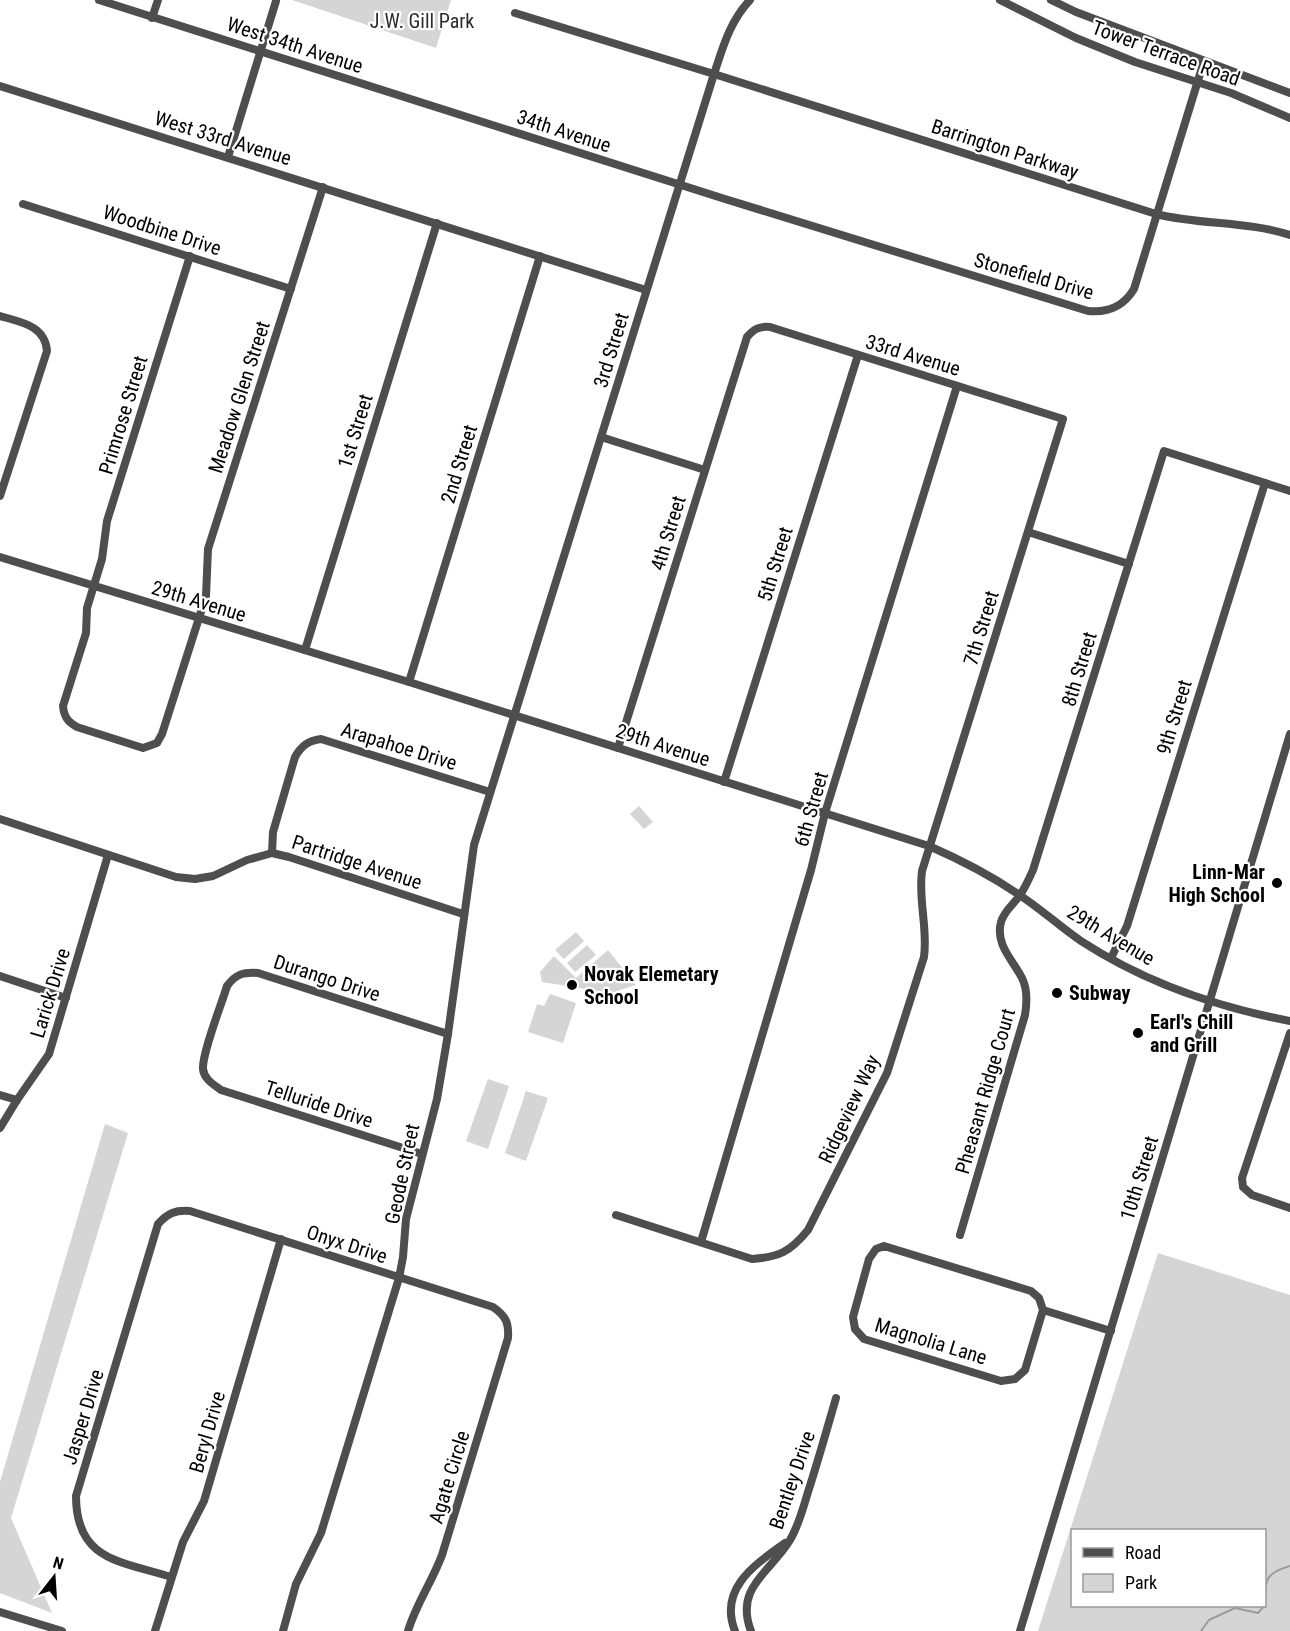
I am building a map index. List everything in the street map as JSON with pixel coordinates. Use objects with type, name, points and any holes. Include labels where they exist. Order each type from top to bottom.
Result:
[{"type":"street","name":"West 34th Avenue","points":[[99,0],[393,94]]},
{"type":"street","points":[[152,18],[158,0]]},
{"type":"street","name":"3rd Street","points":[[515,715],[714,74],[730,28],[742,8],[750,0]]},
{"type":"street","name":"Tower Terrace Road","points":[[1000,0],[1076,38],[1136,62],[1231,93],[1290,118]]},
{"type":"street","name":"Tower Terrace Road","points":[[1051,0],[1076,12],[1290,93]]},
{"type":"street","points":[[228,157],[276,1]]},
{"type":"street","name":"Barrington Parkway","points":[[515,13],[1156,214],[1181,220],[1268,227],[1290,234]]},
{"type":"street","name":"Stonefield Drive","points":[[725,199],[1088,311],[1099,312],[1117,307],[1134,289],[1204,61]]},
{"type":"street","name":"West 33rd Avenue","points":[[0,86],[437,223]]},
{"type":"street","name":"34th Avenue","points":[[393,94],[725,199]]},
{"type":"street","name":"Meadow Glen Street","points":[[199,619],[206,596],[208,549],[323,187]]},
{"type":"street","name":"Woodbine Drive","points":[[23,204],[291,289]]},
{"type":"street","points":[[437,223],[646,290]]},
{"type":"street","name":"1st Street","points":[[305,650],[437,223]]},
{"type":"street","name":"Primrose Street","points":[[190,256],[107,521],[102,559],[87,608],[86,633],[63,706],[64,715],[69,723],[143,748],[158,742],[199,619]]},
{"type":"street","name":"2nd Street","points":[[409,682],[540,256]]},
{"type":"street","points":[[0,316],[29,325],[39,331],[44,337],[47,351],[0,495]]},
{"type":"street","name":"33rd Avenue","points":[[753,330],[761,326],[770,327],[1063,419]]},
{"type":"street","name":"4th Street","points":[[618,748],[747,337],[753,330]]},
{"type":"street","name":"5th Street","points":[[724,782],[858,355]]},
{"type":"street","name":"6th Street","points":[[701,1242],[811,870],[825,813],[957,386]]},
{"type":"street","name":"7th Street","points":[[929,846],[1063,419]]},
{"type":"street","points":[[601,437],[705,470]]},
{"type":"street","name":"8th Street","points":[[1020,895],[1033,870],[1164,451],[1265,483]]},
{"type":"street","points":[[1265,483],[1290,491]]},
{"type":"street","name":"9th Street","points":[[1111,958],[1127,926],[1265,483]]},
{"type":"street","points":[[1028,532],[1129,564]]},
{"type":"street","name":"29th Avenue","points":[[0,557],[409,682],[929,846],[991,876],[1080,940],[1139,974],[1209,1001],[1290,1021]]},
{"type":"street","name":"Geode Street","points":[[283,1631],[297,1584],[321,1533],[399,1278],[406,1219],[436,1099],[448,1034],[474,845],[515,715]]},
{"type":"street","name":"10th Street","points":[[1020,1631],[1290,734]]},
{"type":"street","name":"Arapahoe Drive","points":[[272,854],[273,832],[295,757],[301,747],[310,741],[321,739],[490,792]]},
{"type":"street","name":"Partridge Avenue","points":[[0,819],[176,877],[195,879],[213,876],[247,860],[272,854],[289,857],[463,914]]},
{"type":"street","name":"Ridgeview Way","points":[[616,1215],[752,1258],[772,1257],[788,1250],[808,1230],[887,1073],[924,957],[926,943],[920,888],[929,846]]},
{"type":"street","name":"Larick Drive","points":[[0,1128],[49,1054],[108,855]]},
{"type":"street","name":"Pheasant Ridge Court","points":[[960,1235],[1025,1015],[1027,998],[1023,980],[1003,948],[1000,935],[1001,922],[1007,909],[1020,895]]},
{"type":"street","name":"Durango Drive","points":[[208,1081],[203,1070],[204,1058],[227,986],[234,977],[245,972],[258,973],[448,1034]]},
{"type":"street","points":[[0,976],[66,998]]},
{"type":"street","points":[[1290,1033],[1242,1178],[1243,1187],[1252,1195],[1290,1208]]},
{"type":"street","name":"Telluride Drive","points":[[208,1081],[221,1090],[422,1155]]},
{"type":"street","points":[[0,1095],[17,1100]]},
{"type":"street","name":"Onyx Drive","points":[[166,1215],[177,1210],[190,1211],[493,1307],[504,1314],[509,1327]]},
{"type":"street","name":"Jasper Drive","points":[[166,1215],[158,1224],[76,1496],[76,1515],[81,1530],[90,1545],[106,1557],[171,1577]]},
{"type":"street","name":"Beryl Drive","points":[[155,1631],[183,1542],[204,1501],[281,1239]]},
{"type":"street","name":"Magnolia Lane","points":[[884,1246],[1031,1291],[1039,1298],[1043,1310],[1025,1370],[1015,1379],[1001,1381],[864,1339],[855,1329],[852,1317],[869,1259],[876,1249],[884,1246]]},
{"type":"street","points":[[1043,1310],[1110,1331]]},
{"type":"street","name":"Agate Circle","points":[[408,1631],[412,1615],[435,1575],[442,1556],[508,1338],[509,1327]]},
{"type":"street","name":"Bentley Drive","points":[[751,1631],[747,1619],[748,1597],[754,1583],[791,1539],[802,1511],[836,1398]]},
{"type":"street","points":[[735,1631],[732,1623],[733,1601],[739,1581],[760,1560],[791,1539]]},
{"type":"street","points":[[0,1611],[63,1631]]},
{"type":"green space","name":"J.W. Gill Park","points":[[292,0],[451,0],[436,48]]},
{"type":"green space","points":[[639,806],[653,822],[644,829],[630,814]]},
{"type":"green space","points":[[576,932],[584,941],[564,959],[555,950]]},
{"type":"green space","points":[[587,945],[596,955],[575,972],[567,963]]},
{"type":"green space","points":[[608,950],[636,985],[611,993],[542,982],[540,972],[554,956],[576,978]]},
{"type":"green space","points":[[550,994],[576,1003],[563,1043],[528,1032],[537,1004],[544,1006]]},
{"type":"green space","points":[[488,1079],[509,1086],[488,1149],[466,1141]]},
{"type":"green space","points":[[526,1091],[548,1098],[526,1161],[505,1153]]},
{"type":"green space","points":[[105,1124],[128,1133],[11,1518],[52,1613],[0,1593],[0,1482]]},
{"type":"green space","points":[[1158,1253],[1290,1295],[1290,1631],[1038,1631]]},
{"type":"waterway","points":[[1266,1584],[1271,1575],[1290,1566]]},
{"type":"waterway","points":[[1201,1631],[1209,1620],[1235,1608],[1258,1613],[1263,1607]]},
{"type":"place","name":"Linn-Mar High School","points":[[1277,883]]},
{"type":"place","name":"Novak Elemetary School","points":[[572,985]]},
{"type":"place","name":"Subway","points":[[1057,993]]},
{"type":"place","name":"Earl's Chill and Grill","points":[[1138,1033]]}]
